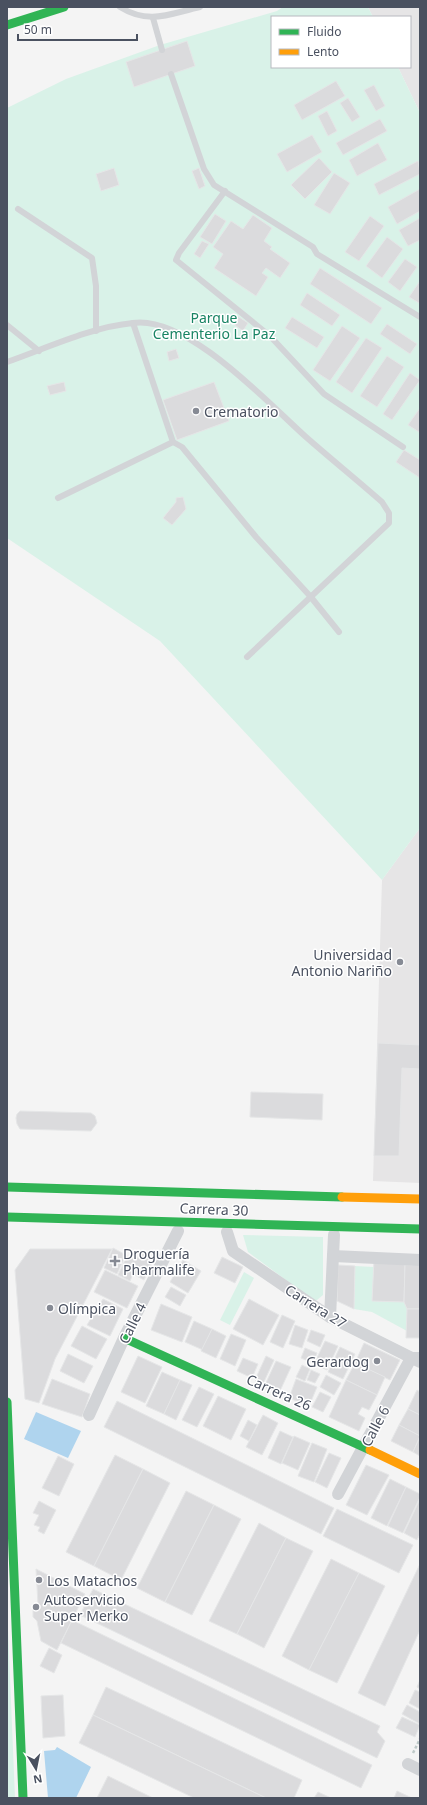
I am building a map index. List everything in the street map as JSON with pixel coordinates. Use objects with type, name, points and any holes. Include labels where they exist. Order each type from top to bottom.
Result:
[{"type":"main road","points":[[7,25],[64,7]]},
{"type":"main road","name":"Carrera 30","points":[[7,1187],[420,1199]]},
{"type":"main road","name":"Carrera 30","points":[[7,1217],[420,1229]]},
{"type":"main road","points":[[76,1219],[420,1234]]},
{"type":"main road","name":"Carrera 26","points":[[124,1338],[365,1446],[420,1474]]},
{"type":"main road","points":[[7,1402],[23,1798]]},
{"type":"street","name":"Calle 4","points":[[88,1415],[124,1338],[178,1231]]},
{"type":"street","name":"Carrera 27","points":[[227,1232],[233,1252],[330,1317],[417,1360]]},
{"type":"street","points":[[330,1317],[334,1235]]},
{"type":"street","points":[[333,1256],[420,1260]]},
{"type":"street","name":"Calle 6","points":[[338,1494],[417,1360]]},
{"type":"street","points":[[408,1764],[420,1770]]},
{"type":"lane","points":[[120,7],[132,14],[153,18],[200,7]]},
{"type":"lane","points":[[153,18],[162,50]]},
{"type":"lane","points":[[171,74],[204,169],[214,185],[313,247],[317,254],[420,317]]},
{"type":"lane","points":[[225,191],[179,253],[176,260],[270,336],[324,394],[403,447]]},
{"type":"lane","points":[[18,209],[92,258],[96,286],[96,331]]},
{"type":"lane","points":[[7,362],[118,324],[144,321],[159,324],[179,332],[236,371],[306,436],[382,502],[389,513],[389,523],[247,657]]},
{"type":"lane","points":[[133,323],[173,442],[182,446],[256,537],[310,596],[339,632]]},
{"type":"lane","points":[[7,325],[39,351]]},
{"type":"lane","points":[[58,498],[173,442]]},
{"type":"shaded area","points":[[368,7],[420,7],[420,113],[398,68],[411,68],[411,16],[372,16]]},
{"type":"shaded area","name":"Universidad Antonio Nariño","points":[[420,828],[420,1183],[373,1181],[382,880]]},
{"type":"green space","name":"Parque Cementerio La Paz","points":[[283,7],[368,7],[372,16],[271,16],[271,68],[398,68],[420,113],[420,828],[382,880],[160,641],[7,538],[7,108],[66,79],[160,45],[277,11]]},
{"type":"green space","points":[[243,1235],[323,1237],[323,1295],[317,1300],[313,1300],[248,1252]]},
{"type":"green space","points":[[355,1266],[374,1267],[372,1301],[404,1302],[407,1309],[407,1331],[372,1312],[354,1309]]},
{"type":"green space","points":[[244,1272],[254,1278],[230,1325],[220,1320]]},
{"type":"green space","points":[[7,1604],[15,1798],[7,1798]]},
{"type":"water","points":[[36,1412],[81,1431],[68,1458],[24,1439]]},
{"type":"water","points":[[57,1747],[91,1767],[76,1798],[48,1798],[44,1751],[55,1750]]},
{"type":"building","points":[[187,41],[195,66],[134,87],[126,62]]},
{"type":"building","points":[[336,81],[345,96],[302,120],[294,105]]},
{"type":"building","points":[[374,85],[385,106],[376,111],[364,90]]},
{"type":"building","points":[[348,98],[360,117],[352,122],[340,103]]},
{"type":"building","points":[[327,111],[337,131],[328,136],[318,116]]},
{"type":"building","points":[[380,119],[387,131],[343,155],[336,143]]},
{"type":"building","points":[[312,135],[322,152],[287,172],[277,154]]},
{"type":"building","points":[[378,143],[387,160],[357,176],[349,160]]},
{"type":"building","points":[[319,158],[332,172],[305,199],[291,185]]},
{"type":"building","points":[[418,161],[420,174],[379,195],[374,184]]},
{"type":"building","points":[[114,168],[119,185],[101,191],[96,174]]},
{"type":"building","points":[[199,168],[205,186],[199,189],[192,171]]},
{"type":"building","points":[[334,173],[350,183],[330,214],[314,205]]},
{"type":"building","points":[[420,189],[420,211],[397,224],[388,207]]},
{"type":"building","points":[[215,214],[226,221],[212,244],[200,237]]},
{"type":"building","points":[[253,215],[272,228],[264,241],[272,247],[270,249],[290,263],[280,278],[266,268],[262,273],[268,277],[256,296],[214,268],[223,254],[213,247],[231,221],[243,229]]},
{"type":"building","points":[[370,216],[384,226],[359,261],[345,252]]},
{"type":"building","points":[[420,218],[420,240],[408,246],[399,230]]},
{"type":"building","points":[[387,237],[403,249],[382,278],[366,266]]},
{"type":"building","points":[[202,241],[209,244],[200,258],[194,254]]},
{"type":"building","points":[[405,259],[417,267],[400,291],[388,282]]},
{"type":"building","points":[[320,268],[382,308],[371,324],[310,284]]},
{"type":"building","points":[[420,281],[420,301],[419,303],[409,297]]},
{"type":"building","points":[[307,293],[340,315],[332,326],[300,305]]},
{"type":"building","points":[[233,313],[248,323],[243,331],[228,320]]},
{"type":"building","points":[[292,317],[324,337],[317,348],[285,328]]},
{"type":"building","points":[[387,324],[417,344],[410,354],[380,334]]},
{"type":"building","points":[[342,326],[360,338],[330,381],[313,370]]},
{"type":"building","points":[[366,338],[382,348],[352,393],[336,382]]},
{"type":"building","points":[[176,349],[179,358],[169,361],[167,352]]},
{"type":"building","points":[[387,356],[404,367],[377,407],[360,396]]},
{"type":"building","points":[[410,373],[420,380],[392,420],[383,414]]},
{"type":"building","points":[[64,382],[66,391],[50,395],[47,386]]},
{"type":"building","name":"Crematorio","points":[[214,382],[229,421],[177,440],[163,400]]},
{"type":"building","points":[[420,408],[420,430],[419,432],[408,425]]},
{"type":"building","points":[[404,450],[420,460],[420,478],[396,462]]},
{"type":"building","points":[[183,497],[186,509],[172,525],[163,518],[176,502],[176,498]]},
{"type":"building","points":[[378,1043],[420,1045],[420,1069],[402,1068],[399,1156],[374,1156]]},
{"type":"building","points":[[251,1092],[323,1094],[322,1120],[250,1117]]},
{"type":"building","points":[[20,1111],[91,1113],[95,1116],[97,1123],[91,1131],[20,1129],[16,1118]]},
{"type":"building","name":"Droguería Pharmalife","points":[[113,1248],[126,1255],[117,1274],[104,1268]]},
{"type":"building","name":"Olímpica","points":[[30,1249],[112,1249],[55,1359],[39,1403],[25,1399],[15,1270]]},
{"type":"building","points":[[142,1253],[154,1259],[144,1280],[133,1274],[130,1281],[118,1275],[127,1256],[134,1259],[135,1256],[139,1258]]},
{"type":"building","points":[[222,1257],[243,1267],[235,1283],[214,1273]]},
{"type":"building","points":[[374,1259],[405,1265],[404,1302],[372,1301]]},
{"type":"building","points":[[183,1260],[201,1271],[188,1293],[170,1282]]},
{"type":"building","points":[[338,1265],[355,1266],[354,1309],[337,1301]]},
{"type":"building","points":[[405,1265],[420,1265],[420,1309],[407,1309],[404,1302]]},
{"type":"building","points":[[105,1270],[138,1286],[127,1308],[94,1292]]},
{"type":"building","points":[[171,1287],[186,1295],[180,1306],[165,1297]]},
{"type":"building","points":[[103,1299],[123,1309],[110,1336],[87,1325]]},
{"type":"building","points":[[249,1299],[279,1315],[263,1345],[233,1329]]},
{"type":"building","points":[[161,1304],[192,1317],[182,1342],[151,1330]]},
{"type":"building","points":[[407,1309],[420,1309],[420,1338],[406,1338]]},
{"type":"building","points":[[282,1315],[295,1321],[283,1348],[270,1342]]},
{"type":"building","points":[[194,1321],[212,1329],[203,1350],[185,1342]]},
{"type":"building","points":[[295,1325],[308,1330],[302,1348],[289,1344]]},
{"type":"building","points":[[82,1326],[107,1339],[96,1359],[71,1346]]},
{"type":"building","points":[[212,1329],[226,1336],[216,1358],[201,1351]]},
{"type":"building","points":[[311,1330],[325,1335],[320,1347],[307,1341]]},
{"type":"building","points":[[231,1334],[246,1340],[235,1366],[220,1359]]},
{"type":"building","points":[[325,1341],[338,1346],[327,1370],[314,1364]]},
{"type":"building","name":"Gerardog","points":[[364,1343],[400,1360],[390,1380],[355,1363]]},
{"type":"building","points":[[340,1347],[355,1354],[343,1379],[328,1372]]},
{"type":"building","points":[[305,1348],[317,1353],[313,1363],[301,1358]]},
{"type":"building","points":[[68,1354],[93,1366],[84,1383],[60,1371]]},
{"type":"building","points":[[138,1356],[162,1367],[145,1403],[121,1392]]},
{"type":"building","points":[[266,1356],[274,1360],[263,1384],[255,1380]]},
{"type":"building","points":[[243,1358],[258,1364],[252,1378],[237,1371]]},
{"type":"building","points":[[276,1361],[291,1367],[279,1393],[264,1387]]},
{"type":"building","points":[[355,1363],[385,1377],[377,1395],[346,1380]]},
{"type":"building","points":[[302,1365],[310,1369],[305,1381],[296,1377]]},
{"type":"building","points":[[311,1370],[320,1374],[315,1383],[307,1380]]},
{"type":"building","points":[[162,1372],[180,1380],[164,1414],[146,1406]]},
{"type":"building","points":[[326,1375],[341,1383],[334,1395],[320,1387]]},
{"type":"building","points":[[52,1379],[90,1394],[82,1417],[42,1404]]},
{"type":"building","points":[[296,1379],[317,1387],[309,1406],[289,1398]]},
{"type":"building","points":[[180,1380],[192,1385],[176,1420],[164,1414]]},
{"type":"building","points":[[346,1380],[377,1395],[369,1410],[362,1407],[358,1414],[365,1418],[359,1431],[329,1417]]},
{"type":"building","points":[[199,1387],[214,1394],[197,1427],[182,1420]]},
{"type":"building","points":[[417,1390],[420,1392],[420,1415],[408,1409]]},
{"type":"building","points":[[320,1392],[331,1397],[323,1412],[312,1407]]},
{"type":"building","points":[[218,1396],[246,1409],[231,1440],[203,1426]]},
{"type":"building","points":[[117,1401],[334,1508],[321,1534],[104,1427]]},
{"type":"building","points":[[408,1409],[420,1415],[420,1436],[399,1425]]},
{"type":"building","points":[[263,1415],[278,1423],[262,1455],[246,1447]]},
{"type":"building","points":[[248,1420],[257,1425],[249,1441],[240,1436]]},
{"type":"building","points":[[399,1425],[420,1436],[413,1452],[391,1441]]},
{"type":"building","points":[[280,1431],[293,1437],[281,1464],[268,1458]]},
{"type":"building","points":[[294,1436],[310,1443],[298,1470],[282,1463]]},
{"type":"building","points":[[420,1437],[420,1456],[413,1452]]},
{"type":"building","points":[[312,1443],[327,1449],[314,1482],[298,1476]]},
{"type":"building","points":[[329,1453],[341,1458],[327,1488],[315,1482]]},
{"type":"building","points":[[115,1455],[143,1469],[94,1566],[66,1552]]},
{"type":"building","points":[[58,1456],[74,1464],[59,1496],[42,1488]]},
{"type":"building","points":[[366,1465],[389,1475],[367,1515],[346,1505]]},
{"type":"building","points":[[143,1469],[170,1483],[121,1580],[94,1566]]},
{"type":"building","points":[[390,1479],[406,1487],[387,1526],[371,1518]]},
{"type":"building","points":[[406,1487],[420,1494],[420,1497],[403,1533],[388,1526]]},
{"type":"building","points":[[186,1491],[214,1505],[165,1602],[137,1588]]},
{"type":"building","points":[[420,1499],[420,1534],[417,1540],[404,1533]]},
{"type":"building","points":[[39,1501],[56,1510],[44,1534],[38,1531],[40,1527],[34,1525],[39,1515],[33,1513]]},
{"type":"building","points":[[214,1505],[241,1519],[192,1615],[165,1602]]},
{"type":"building","points":[[337,1509],[413,1545],[399,1573],[323,1536]]},
{"type":"building","points":[[259,1523],[286,1538],[237,1634],[209,1621]]},
{"type":"building","points":[[286,1538],[313,1551],[264,1648],[237,1634]]},
{"type":"building","points":[[331,1559],[359,1573],[309,1670],[282,1656]]},
{"type":"building","points":[[420,1564],[420,1630],[385,1706],[358,1693]]},
{"type":"building","points":[[36,1569],[85,1594],[57,1650],[41,1641],[37,1621],[33,1617],[33,1606],[38,1604]]},
{"type":"building","points":[[359,1573],[385,1586],[337,1683],[309,1670]]},
{"type":"building","points":[[93,1589],[380,1726],[377,1732],[385,1741],[377,1758],[80,1615]]},
{"type":"building","points":[[72,1620],[372,1765],[361,1788],[61,1643]]},
{"type":"building","points":[[49,1648],[62,1655],[54,1673],[40,1666]]},
{"type":"building","points":[[420,1680],[420,1689],[417,1687]]},
{"type":"building","points":[[106,1687],[302,1780],[294,1798],[266,1798],[93,1715]]},
{"type":"building","points":[[415,1690],[420,1692],[420,1709],[409,1703]]},
{"type":"building","points":[[63,1695],[65,1736],[43,1738],[41,1696]]},
{"type":"building","points":[[407,1705],[420,1712],[420,1724],[402,1714]]},
{"type":"building","points":[[93,1715],[266,1798],[194,1798],[79,1743]]},
{"type":"building","points":[[402,1717],[420,1725],[415,1737],[396,1728]]},
{"type":"building","points":[[108,1776],[153,1798],[97,1798]]},
{"type":"building","points":[[397,1791],[412,1798],[394,1798]]},
{"type":"building","points":[[318,1792],[331,1798],[314,1798]]},
{"type":"traffic: fast","points":[[7,25],[64,7]]},
{"type":"traffic: fast","points":[[7,1187],[342,1197]]},
{"type":"traffic: fast","points":[[7,1217],[420,1229]]},
{"type":"traffic: fast","points":[[124,1338],[370,1450]]},
{"type":"traffic: fast","points":[[7,1402],[23,1798]]},
{"type":"traffic: slow","points":[[342,1197],[420,1199]]},
{"type":"traffic: slow","points":[[370,1450],[420,1474]]},
{"type":"place","name":"Crematorio","points":[[196,411]]},
{"type":"place","name":"Universidad Antonio Nariño","points":[[400,962]]},
{"type":"place","name":"Droguería Pharmalife","points":[[115,1261]]},
{"type":"place","name":"Olímpica","points":[[50,1308]]},
{"type":"place","name":"Gerardog","points":[[377,1361]]},
{"type":"place","name":"Los Matachos","points":[[39,1580]]},
{"type":"place","name":"Autoservicio Super Merko","points":[[36,1607]]}]
